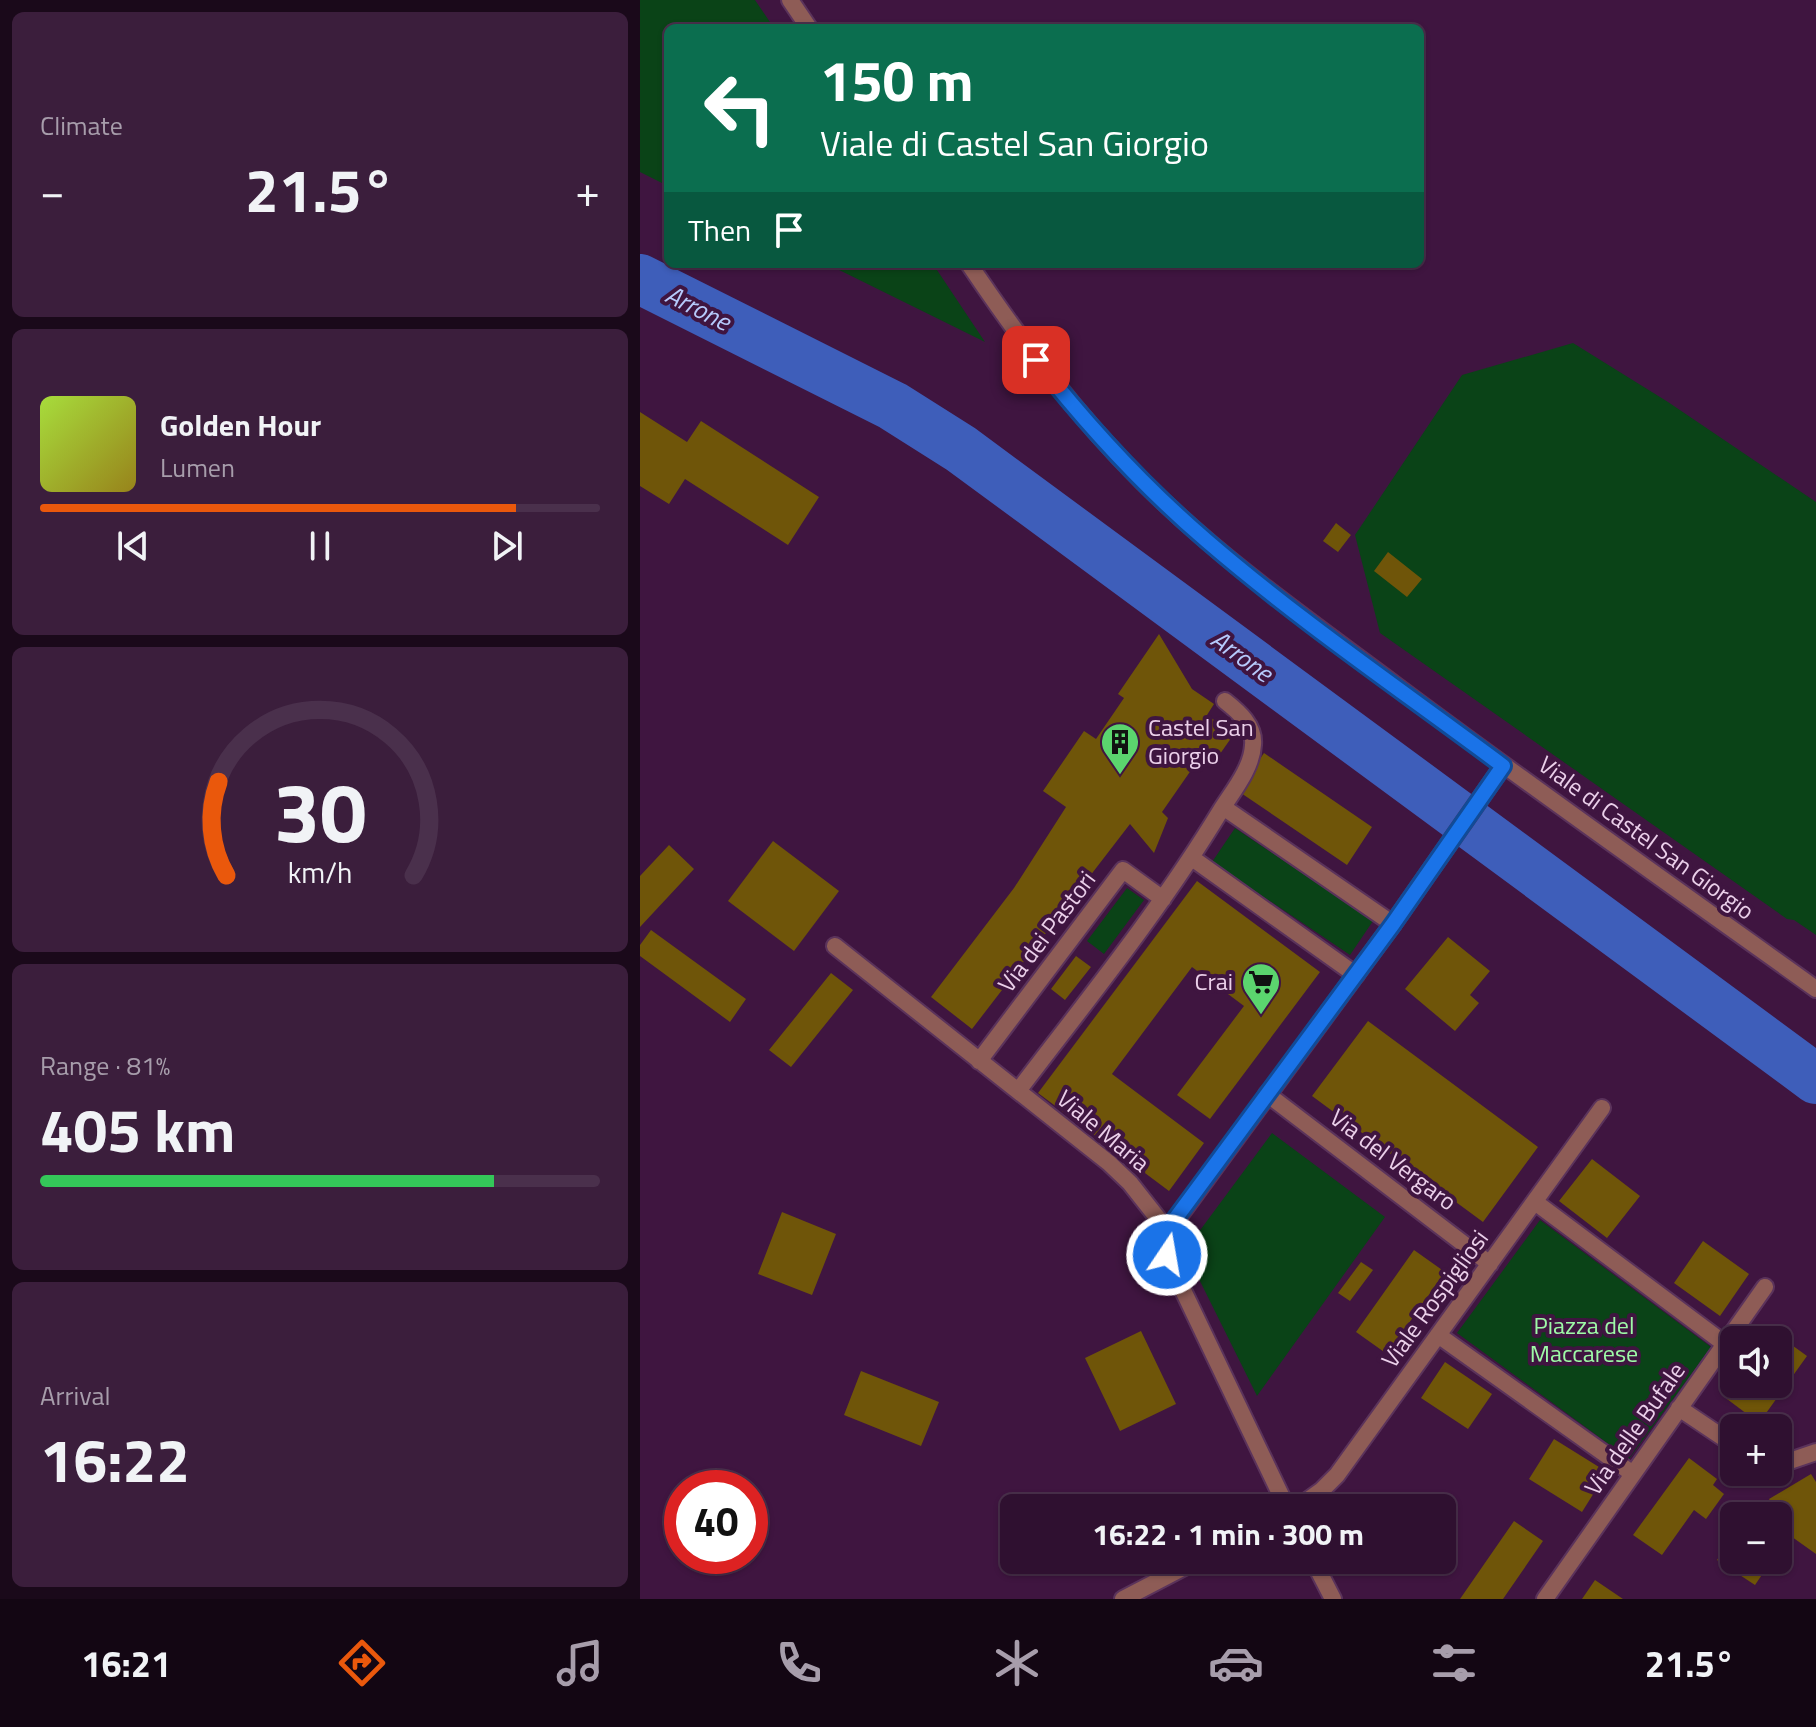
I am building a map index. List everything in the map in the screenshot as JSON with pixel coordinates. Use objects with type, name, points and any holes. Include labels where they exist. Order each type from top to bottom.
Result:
[{"type":"street","points":[[790,0],[806,24]]},
{"type":"street","name":"Viale di Castel San Giorgio","points":[[972,268],[1060,390],[1105,442],[1205,540],[1263,587],[1503,766],[1816,989]]},
{"type":"street","points":[[1018,1091],[1192,858],[1248,763],[1253,747],[1251,729],[1225,701]]},
{"type":"street","points":[[1280,1494],[1170,1263],[1165,1245],[1167,1230],[1393,924],[1503,766]]},
{"type":"street","points":[[1223,807],[1393,924]]},
{"type":"street","points":[[1192,858],[1356,975]]},
{"type":"street","name":"Via dei Pastori","points":[[979,1061],[1123,870],[1163,899]]},
{"type":"street","name":"Viale Maria","points":[[835,946],[1119,1172],[1167,1230]]},
{"type":"street","name":"Via del Vergaro","points":[[1267,1094],[1490,1264]]},
{"type":"street","name":"Viale Rospigliosi","points":[[1316,1494],[1337,1475],[1602,1108]]},
{"type":"street","points":[[1535,1202],[1720,1340]]},
{"type":"street","name":"Via delle Bufale","points":[[1738,1326],[1765,1287]]},
{"type":"street","points":[[1438,1335],[1633,1474]]},
{"type":"street","name":"Via delle Bufale","points":[[1545,1599],[1720,1351]]},
{"type":"street","points":[[1679,1408],[1720,1436]]},
{"type":"street","points":[[1792,1460],[1816,1452]]},
{"type":"street","points":[[1123,1599],[1171,1574]]},
{"type":"street","points":[[1320,1574],[1333,1599]]},
{"type":"green space","points":[[640,0],[755,0],[771,24],[664,24],[664,184],[640,172]]},
{"type":"green space","points":[[835,268],[936,268],[985,342]]},
{"type":"green space","points":[[1573,343],[1668,402],[1816,502],[1816,935],[1794,920],[1787,919],[1380,633],[1355,535],[1462,375]]},
{"type":"green space","points":[[1235,828],[1373,921],[1350,955],[1212,862]]},
{"type":"green space","points":[[1127,888],[1144,900],[1104,954],[1087,941]]},
{"type":"green space","points":[[1272,1133],[1385,1217],[1257,1396],[1195,1271],[1191,1250],[1198,1233]]},
{"type":"green space","name":"Piazza del Maccarese","points":[[1540,1220],[1711,1347],[1629,1459],[1457,1333]]},
{"type":"building","points":[[640,412],[687,442],[701,421],[819,497],[788,545],[685,479],[669,504],[640,486]]},
{"type":"building","points":[[1336,523],[1351,535],[1338,552],[1323,541]]},
{"type":"building","points":[[1388,552],[1422,579],[1407,597],[1374,571]]},
{"type":"building","name":"Castel San Giorgio","points":[[1159,634],[1192,689],[1214,704],[1207,715],[1234,734],[1215,761],[1203,753],[1162,812],[1168,818],[1154,853],[1130,824],[972,1029],[931,997],[1014,888],[1066,807],[1043,791],[1084,731],[1096,739],[1124,698],[1118,694]]},
{"type":"building","points":[[1264,753],[1372,827],[1347,865],[1238,791]]},
{"type":"building","points":[[773,841],[839,891],[794,951],[728,901]]},
{"type":"building","points":[[669,845],[694,869],[640,927],[640,876]]},
{"type":"building","points":[[1197,881],[1320,972],[1210,1119],[1177,1095],[1244,1006],[1192,967],[1112,1074],[1204,1143],[1169,1191],[1038,1093]]},
{"type":"building","points":[[651,930],[746,999],[730,1022],[640,956],[640,945]]},
{"type":"building","points":[[1448,937],[1490,971],[1470,995],[1479,1003],[1455,1031],[1405,989]]},
{"type":"building","points":[[1076,956],[1091,967],[1065,1000],[1051,989]]},
{"type":"building","points":[[831,973],[853,990],[791,1067],[769,1050]]},
{"type":"building","points":[[1368,1021],[1538,1147],[1483,1222],[1312,1096]]},
{"type":"building","points":[[1592,1159],[1640,1196],[1607,1238],[1559,1201]]},
{"type":"building","points":[[782,1212],[836,1234],[812,1295],[758,1274]]},
{"type":"building","points":[[1703,1241],[1749,1274],[1720,1316],[1674,1283]]},
{"type":"building","points":[[1414,1250],[1445,1272],[1387,1354],[1356,1332]]},
{"type":"building","points":[[1361,1262],[1373,1270],[1350,1301],[1338,1293]]},
{"type":"building","points":[[1141,1331],[1176,1404],[1120,1431],[1085,1358]]},
{"type":"building","points":[[1792,1345],[1807,1356],[1792,1377]]},
{"type":"building","points":[[1445,1362],[1492,1394],[1468,1429],[1421,1398]]},
{"type":"building","points":[[861,1371],[939,1402],[921,1446],[844,1415]]},
{"type":"building","points":[[1726,1398],[1777,1398],[1765,1414],[1747,1414]]},
{"type":"building","points":[[1554,1439],[1607,1472],[1582,1512],[1529,1479]]},
{"type":"building","points":[[1689,1458],[1717,1479],[1713,1485],[1724,1494],[1706,1519],[1694,1510],[1662,1555],[1633,1535]]},
{"type":"building","points":[[1811,1474],[1816,1482],[1816,1554],[1792,1537],[1792,1502],[1771,1502],[1769,1499]]},
{"type":"building","points":[[1514,1521],[1543,1541],[1503,1599],[1460,1599]]},
{"type":"building","points":[[1738,1574],[1762,1574],[1755,1585]]},
{"type":"building","points":[[1595,1580],[1623,1599],[1582,1599]]},
{"type":"waterway","name":"Arrone","points":[[640,279],[893,406],[961,449],[1816,1079]]},
{"type":"place","name":"Castel San Giorgio","points":[[1120,776]]},
{"type":"place","name":"Crai","points":[[1261,1016]]},
{"type":"route","points":[[1036,360],[1105,442],[1205,540],[1503,766],[1393,924],[1167,1230],[1167,1255]]}]
